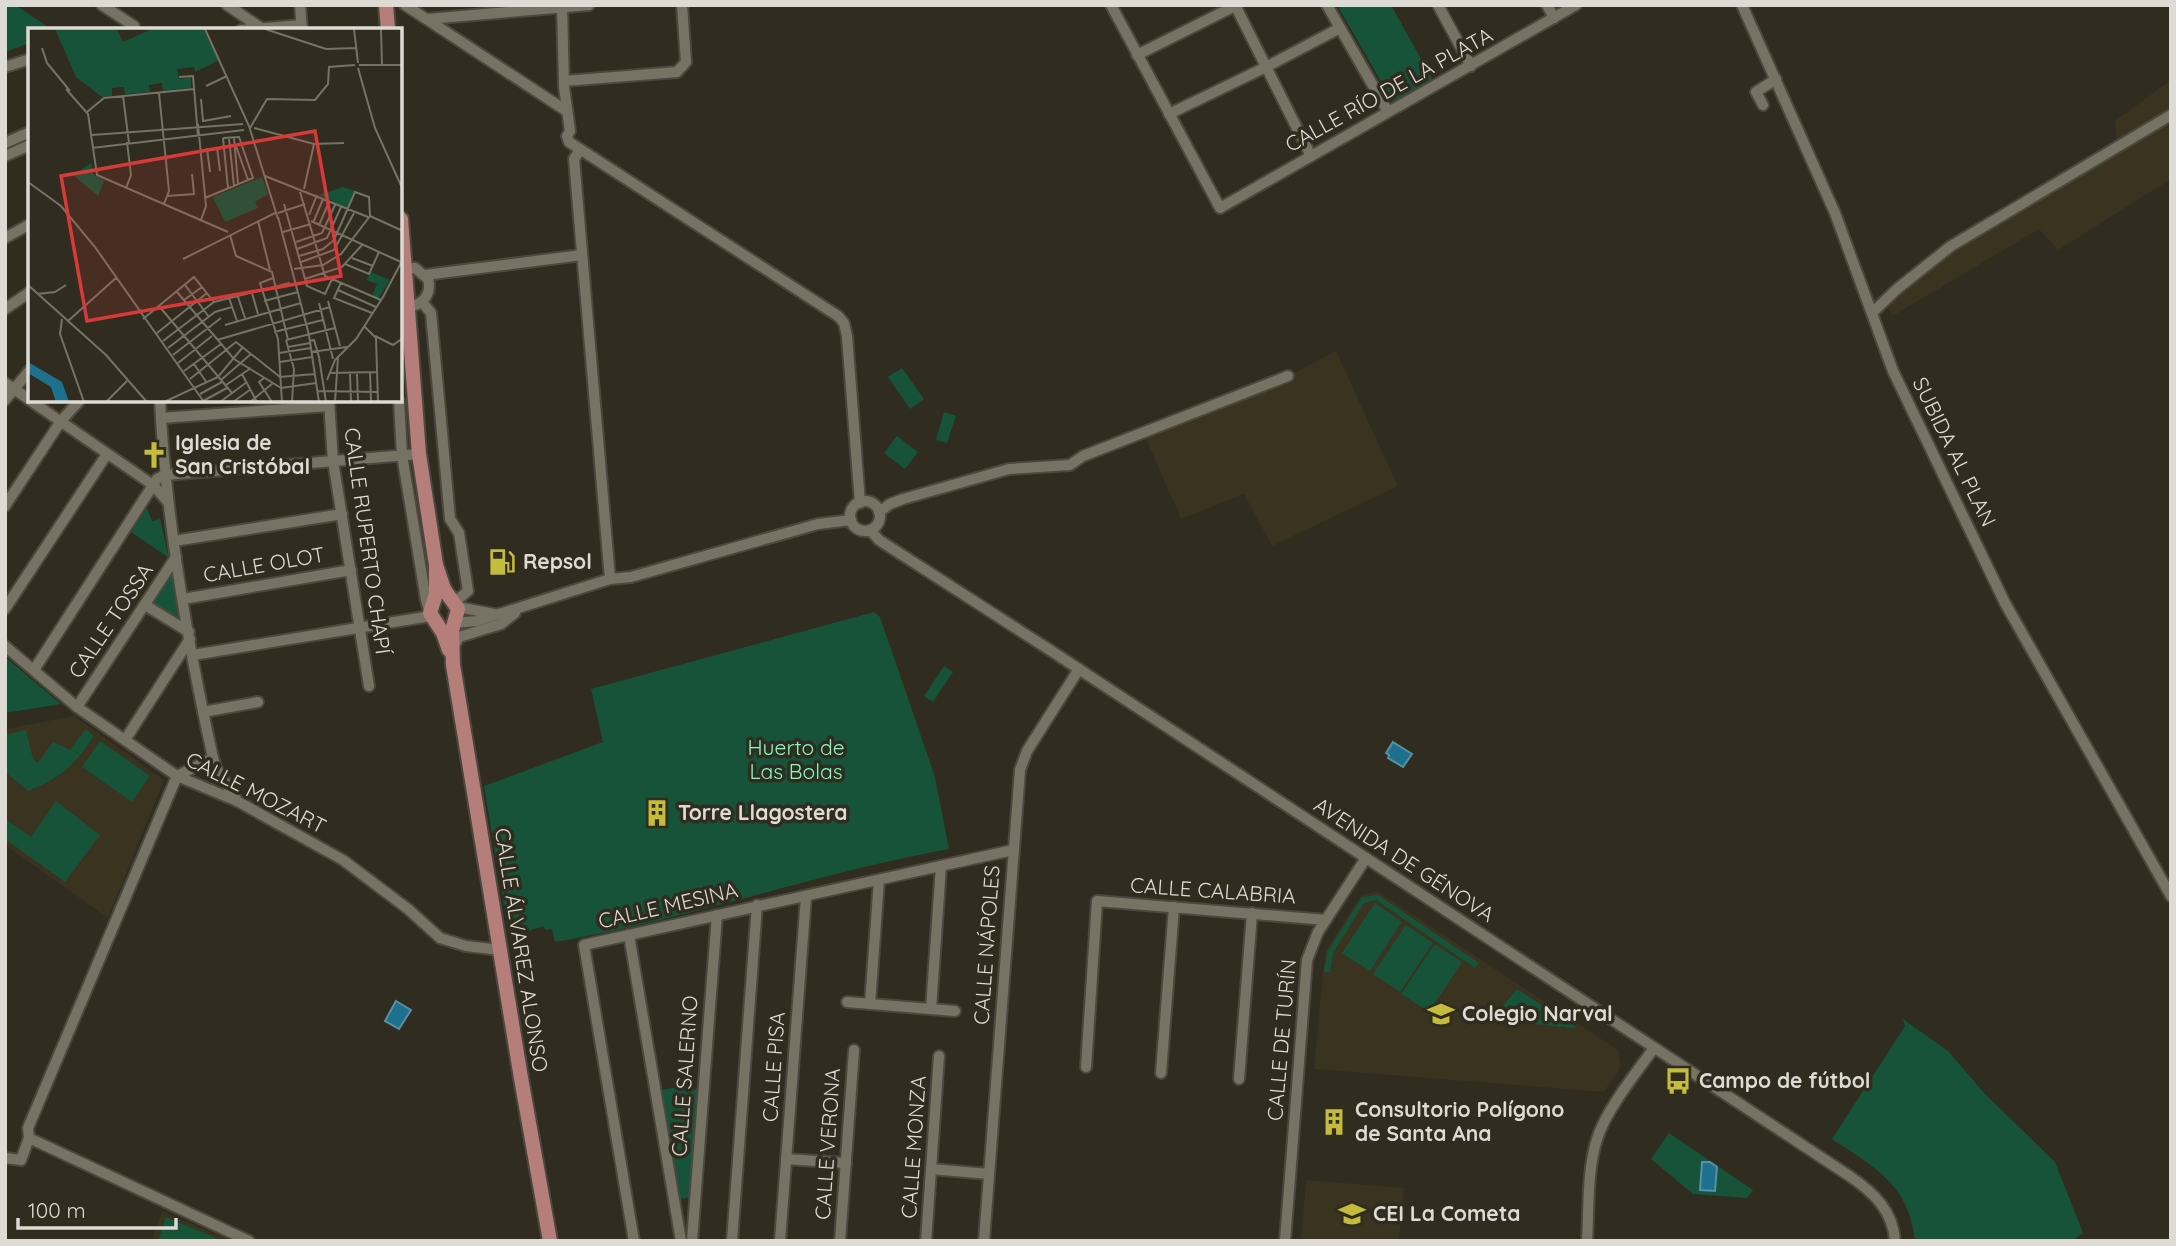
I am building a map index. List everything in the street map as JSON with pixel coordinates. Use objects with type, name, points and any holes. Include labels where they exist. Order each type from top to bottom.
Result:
[{"type":"main road","points":[[386,10],[388,28]]},
{"type":"main road","points":[[402,268],[419,454],[436,565],[436,594],[431,618]]},
{"type":"main road","points":[[431,618],[443,626],[454,623],[458,615],[455,603],[444,589],[436,565]]},
{"type":"main road","points":[[431,618],[440,598],[455,603]]},
{"type":"main road","name":"CALLE ÁLVAREZ ALONSO","points":[[431,618],[443,633],[453,660]]},
{"type":"main road","name":"CALLE ÁLVAREZ ALONSO","points":[[454,623],[453,660],[550,1241]]},
{"type":"street","points":[[102,5],[134,28]]},
{"type":"street","points":[[227,5],[261,28],[301,27],[300,5]]},
{"type":"street","points":[[405,5],[565,110]]},
{"type":"street","points":[[428,19],[589,5]]},
{"type":"street","points":[[564,81],[677,72],[686,62],[682,5]]},
{"type":"street","points":[[1111,5],[1169,114],[1340,28]]},
{"type":"street","points":[[1327,5],[1388,112]]},
{"type":"street","points":[[1438,5],[1471,66]]},
{"type":"street","points":[[1547,5],[1554,18]]},
{"type":"street","name":"CALLE RÍO DE LA PLATA","points":[[1169,114],[1220,208],[1576,5]]},
{"type":"street","name":"SUBIDA AL PLAN","points":[[1742,5],[1835,213],[1893,371],[2005,603],[2171,895]]},
{"type":"street","points":[[562,6],[565,110],[570,131],[568,140],[841,319],[846,330],[860,503]]},
{"type":"street","points":[[1137,55],[1236,6],[1311,156]]},
{"type":"street","points":[[5,67],[28,59]]},
{"type":"street","points":[[1763,105],[1756,92],[1776,79]]},
{"type":"street","points":[[1872,313],[1897,289],[1951,246],[2171,115]]},
{"type":"street","points":[[5,143],[28,133]]},
{"type":"street","points":[[5,156],[28,146]]},
{"type":"street","points":[[580,150],[574,159],[610,579]]},
{"type":"street","points":[[5,238],[28,225]]},
{"type":"street","points":[[425,275],[582,255]]},
{"type":"street","points":[[402,268],[415,268],[425,275],[429,288],[422,302]]},
{"type":"street","points":[[5,309],[28,293]]},
{"type":"street","points":[[404,306],[422,302]]},
{"type":"street","points":[[422,302],[431,313],[450,519],[459,533],[468,591],[455,603]]},
{"type":"street","points":[[5,400],[9,386],[28,372]]},
{"type":"street","points":[[879,512],[903,499],[1009,469],[1070,465],[1083,456],[1288,376]]},
{"type":"street","points":[[9,386],[28,399]]},
{"type":"street","points":[[33,402],[153,485],[168,502]]},
{"type":"street","points":[[5,506],[61,421],[78,402]]},
{"type":"street","points":[[160,402],[168,502],[203,712],[216,768],[237,801]]},
{"type":"street","name":"CALLE ÁLVAREZ ALONSO","points":[[399,402],[402,455],[431,618]]},
{"type":"street","points":[[161,418],[329,403]]},
{"type":"street","name":"CALLE RUPERTO CHAPÍ","points":[[329,403],[333,461],[369,686]]},
{"type":"street","points":[[5,609],[107,454]]},
{"type":"street","points":[[34,670],[157,479],[165,475],[419,454]]},
{"type":"street","points":[[860,503],[872,503],[879,512],[879,521],[870,530],[859,529],[851,520],[852,509],[860,503]]},
{"type":"street","points":[[174,541],[342,514]]},
{"type":"street","points":[[454,623],[477,621],[610,579],[631,577],[818,524],[851,520]]},
{"type":"street","name":"AVENIDA DE GÉNOVA","points":[[870,530],[883,543],[1079,669],[1866,1188],[1886,1211],[1895,1241]]},
{"type":"street","name":"CALLE TOSSA","points":[[77,706],[176,557]]},
{"type":"street","name":"CALLE OLOT","points":[[183,598],[351,570]]},
{"type":"street","points":[[455,603],[496,614],[524,608]]},
{"type":"street","points":[[145,605],[189,635]]},
{"type":"street","points":[[453,660],[459,637],[501,624],[524,608]]},
{"type":"street","points":[[193,655],[431,618]]},
{"type":"street","points":[[125,740],[189,635]]},
{"type":"street","name":"CALLE MOZART","points":[[5,646],[77,706],[177,776],[237,801],[343,860],[408,909],[439,938],[466,946],[500,950]]},
{"type":"street","name":"CALLE NÁPOLES","points":[[984,1241],[1019,777],[1023,757],[1079,669]]},
{"type":"street","points":[[203,712],[258,702]]},
{"type":"street","points":[[5,1158],[21,1160],[29,1138],[28,1128],[177,776],[213,758]]},
{"type":"street","name":"CALLE MESINA","points":[[634,1241],[584,945],[1013,850]]},
{"type":"street","name":"CALLE DE TURÍN","points":[[1285,1241],[1306,969],[1310,950],[1366,858]]},
{"type":"street","points":[[931,1009],[941,866]]},
{"type":"street","points":[[870,1004],[879,880]]},
{"type":"street","name":"CALLE PISA","points":[[780,1241],[806,897]]},
{"type":"street","name":"CALLE CALABRIA","points":[[1086,1067],[1097,901],[1326,920]]},
{"type":"street","name":"CALLE PISA","points":[[732,1241],[757,905]]},
{"type":"street","points":[[1161,1073],[1174,907]]},
{"type":"street","points":[[1239,1079],[1252,913]]},
{"type":"street","name":"CALLE SALERNO","points":[[692,1241],[717,915]]},
{"type":"street","points":[[629,935],[681,1241]]},
{"type":"street","points":[[847,1002],[955,1011]]},
{"type":"street","points":[[1587,1241],[1592,1166],[1597,1137],[1654,1048]]},
{"type":"street","name":"CALLE VERONA","points":[[840,1241],[854,1050]]},
{"type":"street","name":"CALLE MONZA","points":[[926,1241],[939,1056]]},
{"type":"street","points":[[29,1138],[249,1241]]},
{"type":"street","points":[[786,1159],[846,1163]]},
{"type":"street","points":[[931,1170],[989,1174]]},
{"type":"shaded area","points":[[2171,80],[2171,179],[2058,250],[2039,229],[1893,316],[1884,302],[1951,246],[2117,148],[2115,121]]},
{"type":"shaded area","points":[[1336,351],[1398,486],[1272,546],[1244,494],[1181,519],[1143,432],[1288,376]]},
{"type":"shaded area","points":[[74,716],[164,780],[108,918],[5,845],[5,729]]},
{"type":"shaded area","name":"Colegio Narval","points":[[1377,891],[1618,1050],[1621,1067],[1604,1092],[1314,1069],[1325,952],[1361,895]]},
{"type":"shaded area","name":"CEI La Cometa","points":[[1306,1180],[1404,1188],[1399,1241],[1301,1241]]},
{"type":"shaded area","points":[[162,1211],[231,1241],[151,1241]]},
{"type":"green space","points":[[5,5],[15,5],[50,28],[28,28],[28,44],[5,52]]},
{"type":"green space","points":[[1337,5],[1391,5],[1436,86],[1397,109]]},
{"type":"green space","points":[[902,368],[924,399],[910,409],[888,377]]},
{"type":"green space","points":[[944,412],[956,416],[947,443],[936,440]]},
{"type":"green space","points":[[897,436],[918,452],[905,469],[884,453]]},
{"type":"green space","points":[[147,508],[152,521],[160,519],[169,558],[131,532]]},
{"type":"green space","points":[[172,574],[181,622],[153,603]]},
{"type":"green space","name":"Huerto de Las Bolas","points":[[874,612],[880,617],[935,777],[949,849],[899,859],[605,933],[555,942],[552,929],[545,930],[544,926],[509,937],[484,786],[603,742],[591,689]]},
{"type":"green space","points":[[5,657],[61,704],[5,713]]},
{"type":"green space","points":[[944,666],[953,672],[933,702],[924,696]]},
{"type":"green space","points":[[86,729],[94,736],[73,763],[50,781],[28,791],[5,772],[5,735],[26,730],[33,759],[38,763],[53,742],[70,750]]},
{"type":"green space","points":[[100,741],[150,776],[132,802],[82,767]]},
{"type":"green space","points":[[56,801],[100,835],[65,882],[5,839],[5,819],[31,837]]},
{"type":"green space","points":[[1378,895],[1479,963],[1475,968],[1376,900],[1364,903],[1333,953],[1330,972],[1324,972],[1328,951],[1362,897]]},
{"type":"green space","points":[[1375,903],[1402,922],[1370,971],[1342,953]]},
{"type":"green space","points":[[1406,925],[1433,943],[1400,992],[1373,974]]},
{"type":"green space","points":[[1435,944],[1462,962],[1429,1012],[1401,994]]},
{"type":"green space","points":[[1517,989],[1575,1026],[1574,1028],[1503,1021],[1500,1009]]},
{"type":"green space","points":[[1903,1019],[1948,1051],[1985,1094],[2055,1162],[2083,1233],[2072,1241],[1915,1241],[1906,1205],[1897,1191],[1876,1169],[1832,1139],[1905,1026]]},
{"type":"green space","points":[[679,1087],[699,1090],[692,1194],[683,1199],[677,1197],[661,1090]]},
{"type":"green space","points":[[1669,1133],[1753,1190],[1747,1198],[1693,1194],[1651,1159]]},
{"type":"green space","points":[[166,1217],[216,1238],[214,1241],[158,1241]]},
{"type":"water","points":[[1393,742],[1412,754],[1403,767],[1388,758],[1386,753]]},
{"type":"water","points":[[396,1001],[411,1010],[399,1029],[385,1021]]},
{"type":"water","points":[[1702,1162],[1710,1162],[1717,1167],[1715,1191],[1700,1190]]},
{"type":"place","name":"Iglesia de San Cristóbal","points":[[154,455]]},
{"type":"place","name":"Repsol","points":[[502,562]]},
{"type":"place","name":"Torre Llagostera","points":[[657,813]]},
{"type":"place","name":"Colegio Narval","points":[[1441,1014]]},
{"type":"place","name":"Campo de fútbol","points":[[1678,1081]]},
{"type":"place","name":"Consultorio Polígono de Santa Ana","points":[[1334,1122]]},
{"type":"place","name":"CEI La Cometa","points":[[1352,1214]]}]
